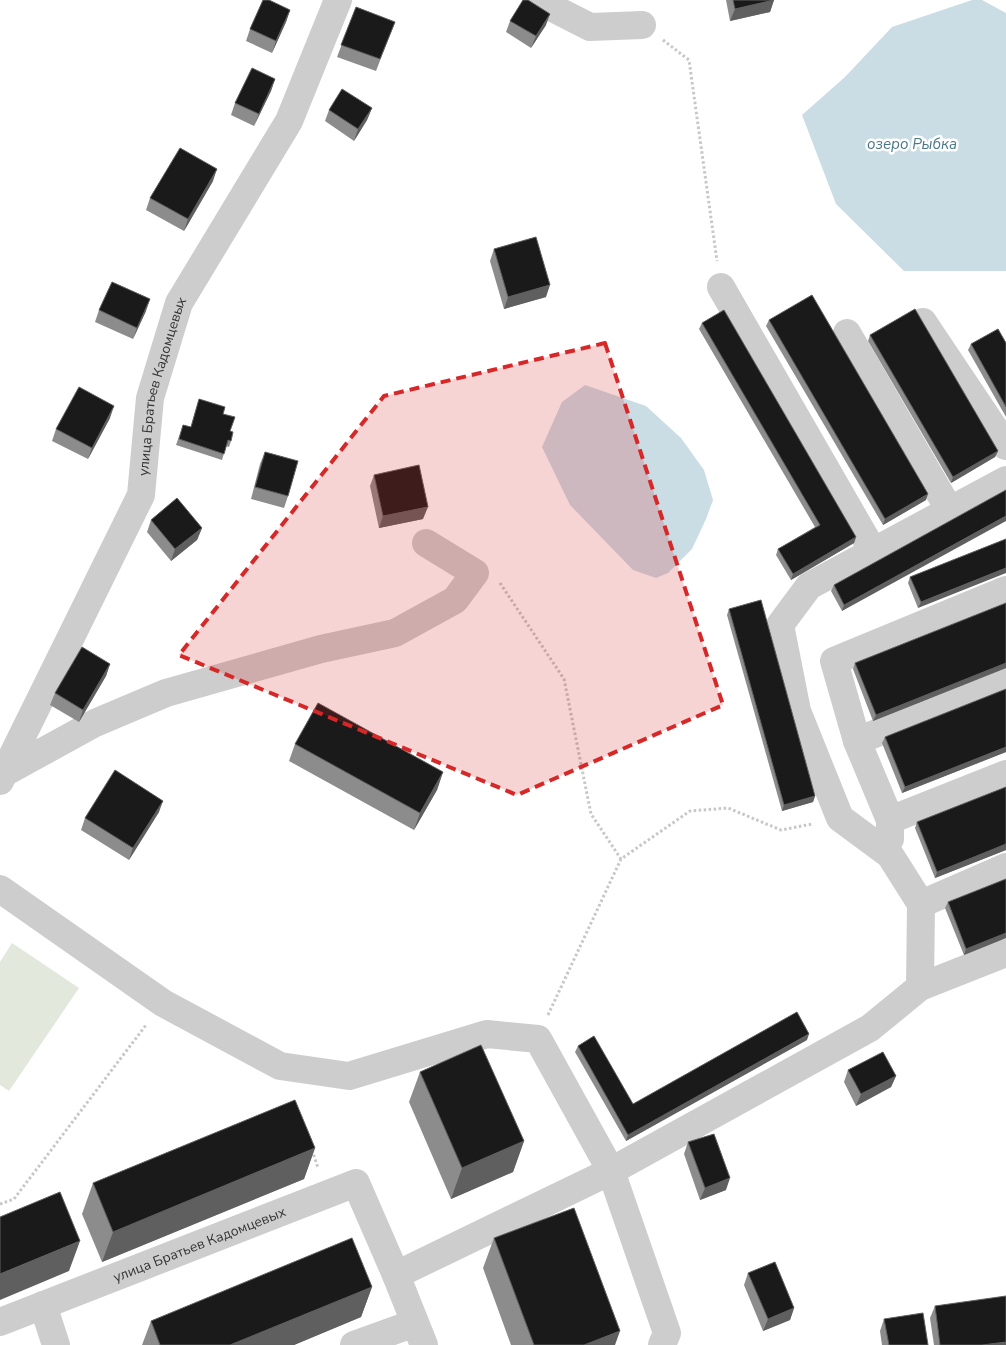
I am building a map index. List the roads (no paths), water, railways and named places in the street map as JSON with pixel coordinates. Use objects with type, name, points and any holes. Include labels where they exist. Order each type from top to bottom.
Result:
[{"type":"street","name":"улица Братьев Кадомцевых","points":[[2,777],[140,495],[150,398],[179,303],[288,121],[338,0]]},
{"type":"street","points":[[537,0],[590,27],[642,24]]},
{"type":"street","points":[[721,287],[873,551]]},
{"type":"street","points":[[923,322],[1006,446]]},
{"type":"street","points":[[847,333],[950,510]]},
{"type":"street","points":[[920,987],[921,904],[890,855],[840,818],[797,711],[780,625],[808,586],[1006,480]]},
{"type":"street","points":[[2,777],[95,722],[166,693],[321,649],[395,633],[455,600],[475,573],[426,543]]},
{"type":"street","points":[[890,855],[890,820],[857,741],[834,661],[1006,590]]},
{"type":"street","points":[[857,741],[1006,681]]},
{"type":"street","points":[[890,820],[1006,774]]},
{"type":"street","points":[[921,904],[1006,867]]},
{"type":"street","points":[[0,889],[163,1003],[280,1066],[349,1076],[487,1034],[538,1039],[611,1171],[667,1333],[662,1345]]},
{"type":"street","points":[[354,1345],[419,1334],[396,1275],[611,1171],[870,1028],[920,987],[1006,953]]},
{"type":"street","name":"улица Братьев Кадомцевых","points":[[0,1322],[356,1183],[396,1275]]},
{"type":"street","points":[[43,1305],[56,1345]]},
{"type":"water","name":"озеро Рыбка","points":[[972,0],[982,0],[1006,13],[1006,271],[904,271],[836,204],[802,115],[845,77],[892,27]]},
{"type":"water","points":[[585,385],[646,406],[681,438],[704,470],[713,500],[706,519],[692,549],[668,573],[656,578],[633,570],[570,505],[542,447],[562,402]]}]
